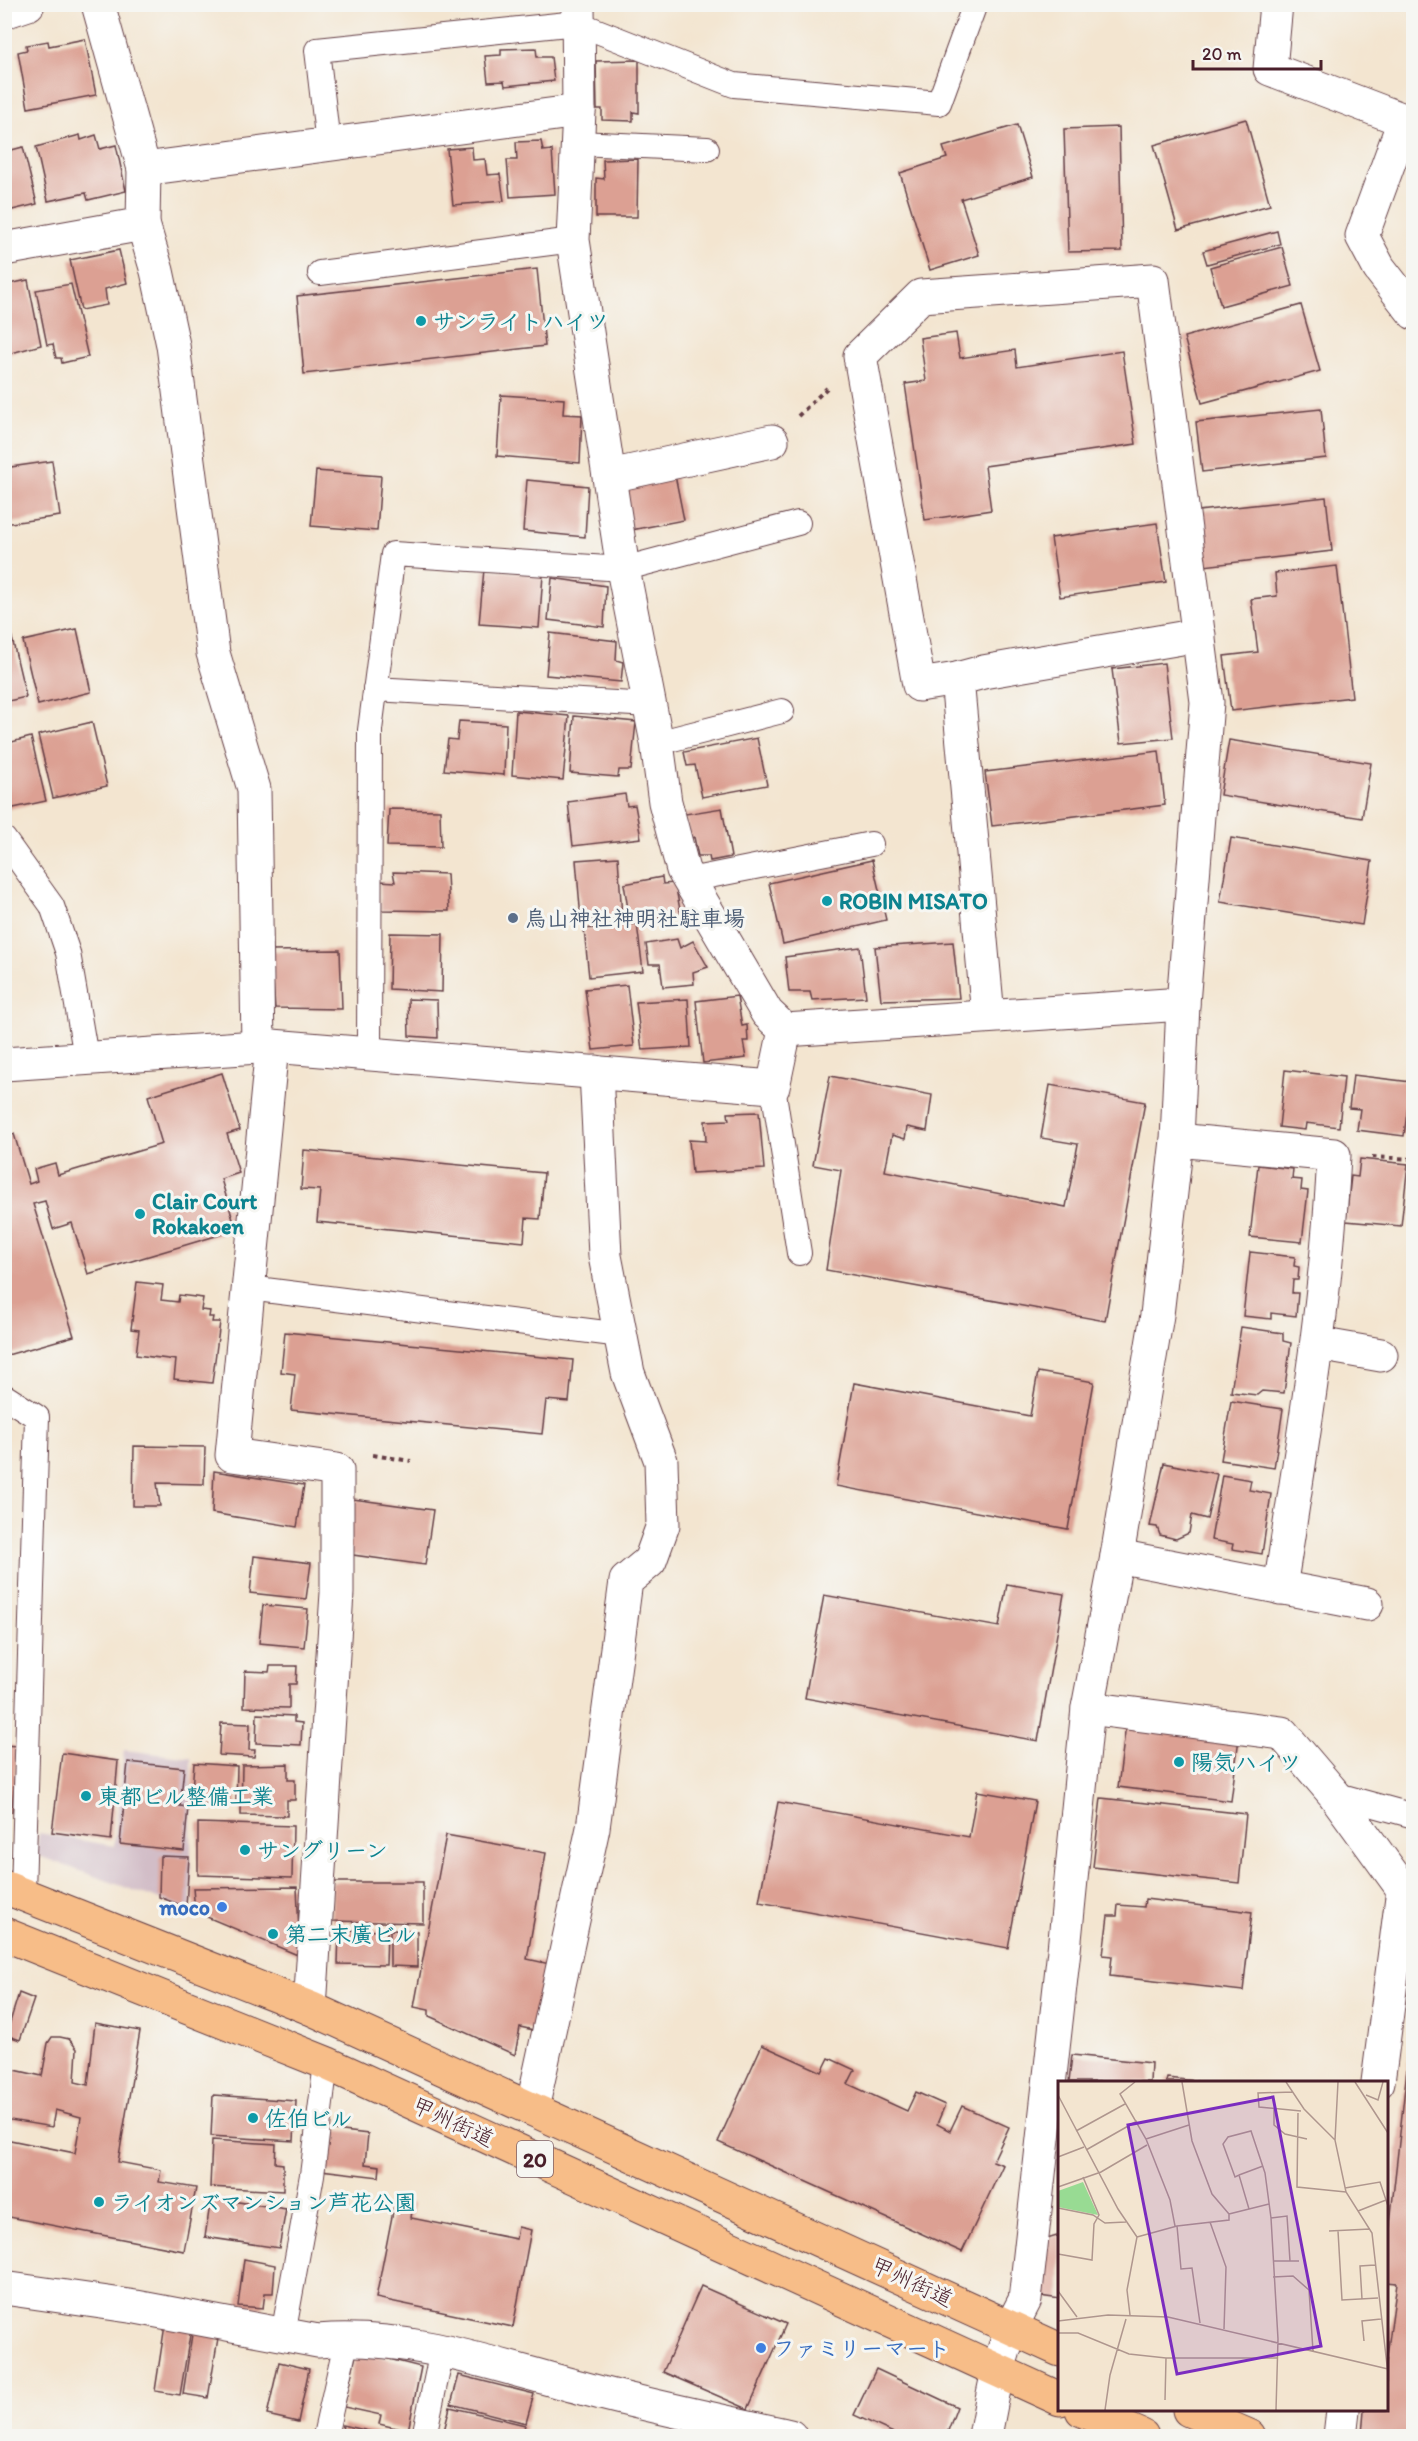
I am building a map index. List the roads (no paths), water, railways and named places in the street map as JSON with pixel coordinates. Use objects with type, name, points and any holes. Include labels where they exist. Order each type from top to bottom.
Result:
[{"type":"highway","name":"甲州街道","points":[[14,1889],[309,2008],[1058,2350]]},
{"type":"highway","name":"甲州街道","points":[[4,1934],[326,2063],[1058,2399]]},
{"type":"highway","points":[[1086,2411],[1142,2436]]},
{"type":"highway","points":[[1194,2411],[1250,2436]]},
{"type":"street","points":[[4,12],[28,4]]},
{"type":"street","points":[[98,4],[144,169],[143,224],[157,271],[173,345],[213,652],[254,789],[265,1046],[249,1288],[232,1455],[337,1470],[337,1593],[309,2008]]},
{"type":"street","points":[[1276,4],[1270,69],[1409,122],[1362,236],[1379,268],[1413,313]]},
{"type":"street","points":[[578,14],[579,111],[573,240],[623,569],[657,742],[665,802],[683,870],[767,1012],[784,1030]]},
{"type":"street","points":[[144,169],[579,111]]},
{"type":"street","points":[[4,249],[143,224]]},
{"type":"street","points":[[985,2436],[997,2370],[1010,2327],[1025,2300],[1088,1708],[1117,1556],[1157,1315],[1177,1140],[1183,1004],[1207,702],[1199,635],[1153,280],[921,296],[860,356],[919,685],[1199,635]]},
{"type":"street","points":[[610,476],[772,441]]},
{"type":"street","points":[[957,679],[988,1016]]},
{"type":"street","points":[[784,1030],[1183,1004]]},
{"type":"street","points":[[4,1064],[265,1046],[774,1087],[784,1030]]},
{"type":"street","points":[[532,2109],[593,1828],[626,1581],[650,1561],[663,1525],[661,1461],[628,1373],[605,1256],[596,1072]]},
{"type":"street","points":[[1177,1140],[1334,1155],[1330,1235],[1318,1344],[1280,1588]]},
{"type":"street","points":[[1318,1344],[1381,1355]]},
{"type":"street","points":[[1117,1556],[1367,1604]]},
{"type":"street","points":[[1088,1708],[1282,1733],[1334,1794],[1403,1889],[1378,2081]]},
{"type":"street","points":[[4,2288],[136,2307],[318,2341],[347,2338],[387,2340],[442,2351],[626,2400],[790,2436]]},
{"type":"street","points":[[1340,2436],[1343,2411]]},
{"type":"lane","points":[[328,144],[317,50],[578,14],[734,85],[939,103],[975,4]]},
{"type":"lane","points":[[578,143],[707,149]]},
{"type":"lane","points":[[320,273],[573,240]]},
{"type":"lane","points":[[369,1053],[370,730],[393,555],[623,569],[798,523]]},
{"type":"lane","points":[[375,689],[650,705]]},
{"type":"lane","points":[[657,742],[782,711]]},
{"type":"lane","points":[[4,839],[52,906],[68,953],[86,1057]]},
{"type":"lane","points":[[689,880],[870,844]]},
{"type":"lane","points":[[774,1087],[799,1253]]},
{"type":"lane","points":[[249,1288],[621,1335]]},
{"type":"lane","points":[[4,1396],[37,1417],[14,1889]]},
{"type":"lane","points":[[1334,1794],[1413,1816]]},
{"type":"lane","points":[[284,2335],[312,2175],[326,2063]]},
{"type":"lane","points":[[325,2436],[347,2338]]},
{"type":"lane","points":[[424,2436],[442,2351]]},
{"type":"place","name":"サンライトハイツ","points":[[421,321]]},
{"type":"place","name":"ROBIN MISATO","points":[[827,901]]},
{"type":"place","name":"烏山神社神明社駐車場","points":[[513,918]]},
{"type":"place","name":"Clair Court Rokakoen","points":[[140,1214]]},
{"type":"place","name":"陽気ハイツ","points":[[1179,1762]]},
{"type":"place","name":"東都ビル整備工業","points":[[86,1796]]},
{"type":"place","name":"サングリーン","points":[[245,1850]]},
{"type":"place","name":"moco","points":[[222,1907]]},
{"type":"place","name":"第二末廣ビル","points":[[273,1934]]},
{"type":"place","name":"佐伯ビル","points":[[253,2118]]},
{"type":"place","name":"ライオンズマンション芦花公園","points":[[99,2202]]},
{"type":"place","name":"ファミリーマート","points":[[761,2348]]}]
